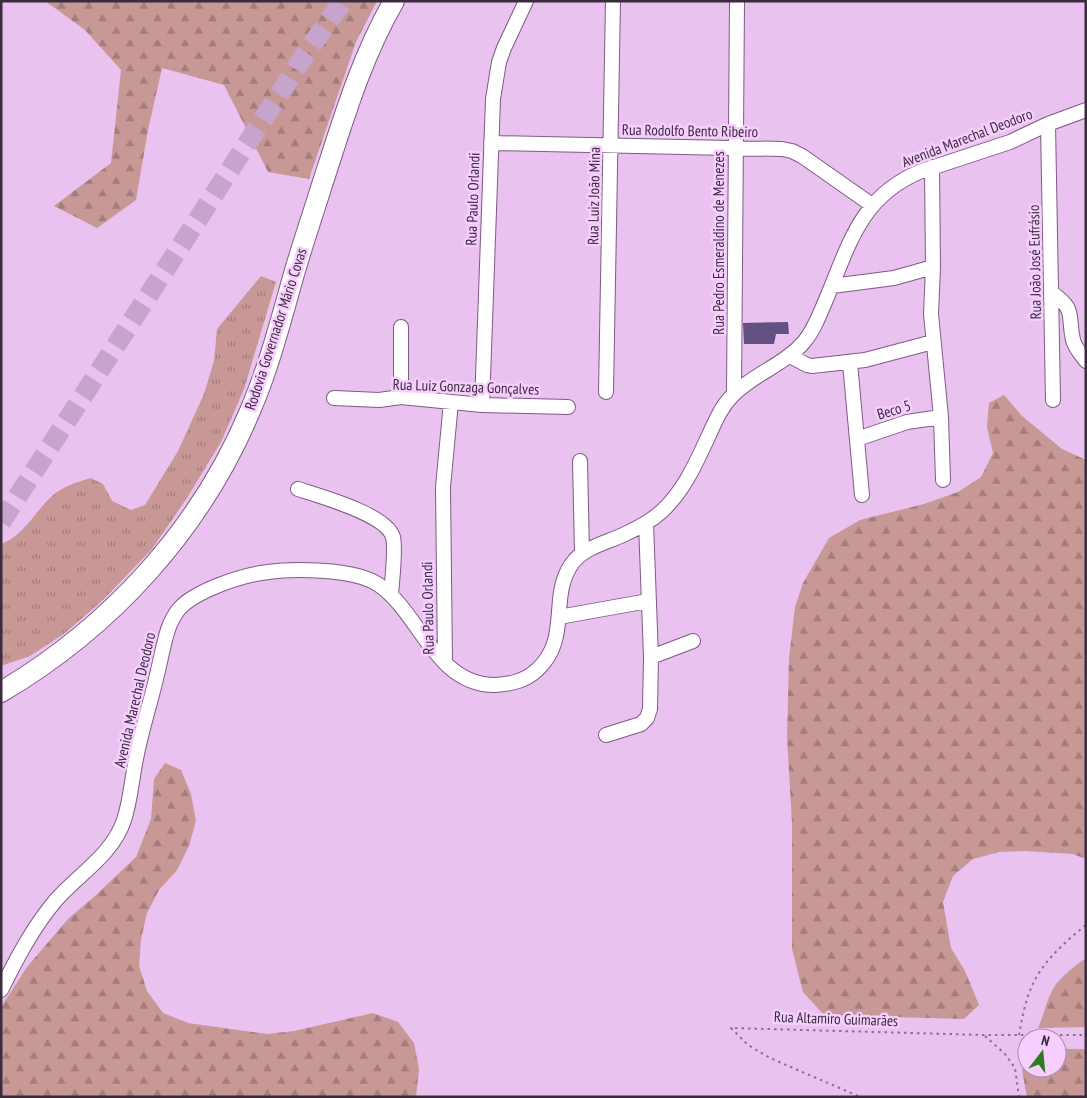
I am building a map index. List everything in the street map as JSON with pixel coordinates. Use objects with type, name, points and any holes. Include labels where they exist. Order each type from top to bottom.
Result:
[{"type":"highway","name":"Rodovia Governador Mário Covas","points":[[1,692],[44,665],[76,640],[131,591],[154,567],[176,539],[217,478],[236,443],[262,380],[347,108],[372,42],[394,1]]},
{"type":"street","name":"Rua Paulo Orlandi","points":[[482,405],[493,99],[499,62],[526,1]]},
{"type":"street","name":"Rua Luiz João Mina","points":[[606,392],[613,1]]},
{"type":"street","name":"Rua Pedro Esmeraldino de Menezes","points":[[734,394],[737,1]]},
{"type":"street","name":"Avenida Marechal Deodoro","points":[[1,990],[16,959],[34,930],[60,897],[109,848],[119,834],[130,800],[137,753],[160,664],[164,640],[172,620],[181,606],[198,595],[219,586],[255,574],[273,571],[348,573],[365,576],[392,595],[445,663],[456,672],[484,684],[510,684],[523,679],[536,670],[547,658],[554,645],[564,578],[572,563],[582,553],[646,522],[657,515],[672,500],[693,469],[716,420],[734,394],[790,356],[811,332],[850,240],[872,205],[892,186],[906,178],[1010,142],[1048,124],[1086,110]]},
{"type":"street","name":"Rua João José Eufrásio","points":[[1048,124],[1053,400]]},
{"type":"street","name":"Rua Rodolfo Bento Ribeiro","points":[[491,143],[782,149],[802,156],[872,205]]},
{"type":"street","points":[[932,168],[933,267],[931,314],[941,417],[943,480]]},
{"type":"street","points":[[832,286],[894,278],[933,267]]},
{"type":"street","points":[[1052,292],[1068,306],[1074,342],[1086,361]]},
{"type":"street","points":[[401,328],[401,397]]},
{"type":"street","points":[[790,356],[812,366],[850,363],[933,342]]},
{"type":"street","points":[[850,363],[862,496]]},
{"type":"street","name":"Rua Luiz Gonzaga Gonçalves","points":[[334,398],[379,400],[401,397],[482,405],[568,407]]},
{"type":"street","name":"Rua Paulo Orlandi","points":[[445,663],[442,487],[451,402]]},
{"type":"street","name":"Beco 5","points":[[857,439],[907,422],[941,417]]},
{"type":"street","points":[[580,461],[582,553]]},
{"type":"street","points":[[298,489],[366,514],[379,520],[387,527],[393,536],[394,547],[392,595]]},
{"type":"street","points":[[606,735],[641,724],[647,718],[651,699],[646,522]]},
{"type":"street","points":[[559,617],[648,601]]},
{"type":"street","points":[[651,657],[693,641]]},
{"type":"path","points":[[1020,1028],[1031,986],[1043,967],[1065,942],[1086,925]]},
{"type":"path","name":"Rua Altamiro Guimarães","points":[[858,1096],[770,1058],[748,1045],[731,1028],[1017,1035]]},
{"type":"path","points":[[984,1035],[1005,1054],[1015,1068],[1019,1097]]},
{"type":"path","name":"Rua Altamiro Guimarães","points":[[1067,1035],[1086,1035]]},
{"type":"green space","points":[[45,1],[377,1],[356,42],[309,179],[268,172],[224,85],[162,68],[148,130],[136,200],[97,228],[54,206],[111,163],[121,70],[85,30]]},
{"type":"green space","points":[[261,276],[276,282],[244,389],[221,442],[187,498],[152,549],[103,600],[65,633],[30,656],[1,666],[1,544],[23,529],[56,493],[91,478],[103,484],[112,501],[131,510],[145,505],[178,451],[204,394],[214,361],[217,329]]},
{"type":"green space","points":[[1004,395],[1021,415],[1062,449],[1086,460],[1086,859],[1073,854],[1025,851],[999,852],[973,859],[953,876],[943,902],[951,948],[965,971],[979,1005],[964,1019],[824,1015],[803,992],[792,949],[792,823],[787,737],[789,658],[795,607],[803,583],[829,538],[860,520],[924,504],[958,492],[981,477],[993,453],[987,427],[989,403]]},
{"type":"green space","points":[[165,763],[181,770],[191,794],[196,821],[189,846],[177,870],[159,890],[147,913],[141,939],[139,966],[147,991],[163,1013],[188,1023],[267,1034],[294,1031],[373,1013],[398,1022],[414,1043],[419,1069],[416,1097],[1,1097],[1,1007],[27,967],[68,919],[136,857],[151,819],[154,779]]},
{"type":"green space","points":[[1086,958],[1086,1027],[1038,1028],[1054,986]]},
{"type":"green space","points":[[1067,1049],[1086,1049],[1086,1097],[1027,1097],[1023,1078],[1067,1078]]},
{"type":"building","points":[[788,322],[789,334],[776,334],[774,344],[744,344],[743,323]]},
{"type":"tunnel","points":[[1,522],[306,53],[343,1]]}]
